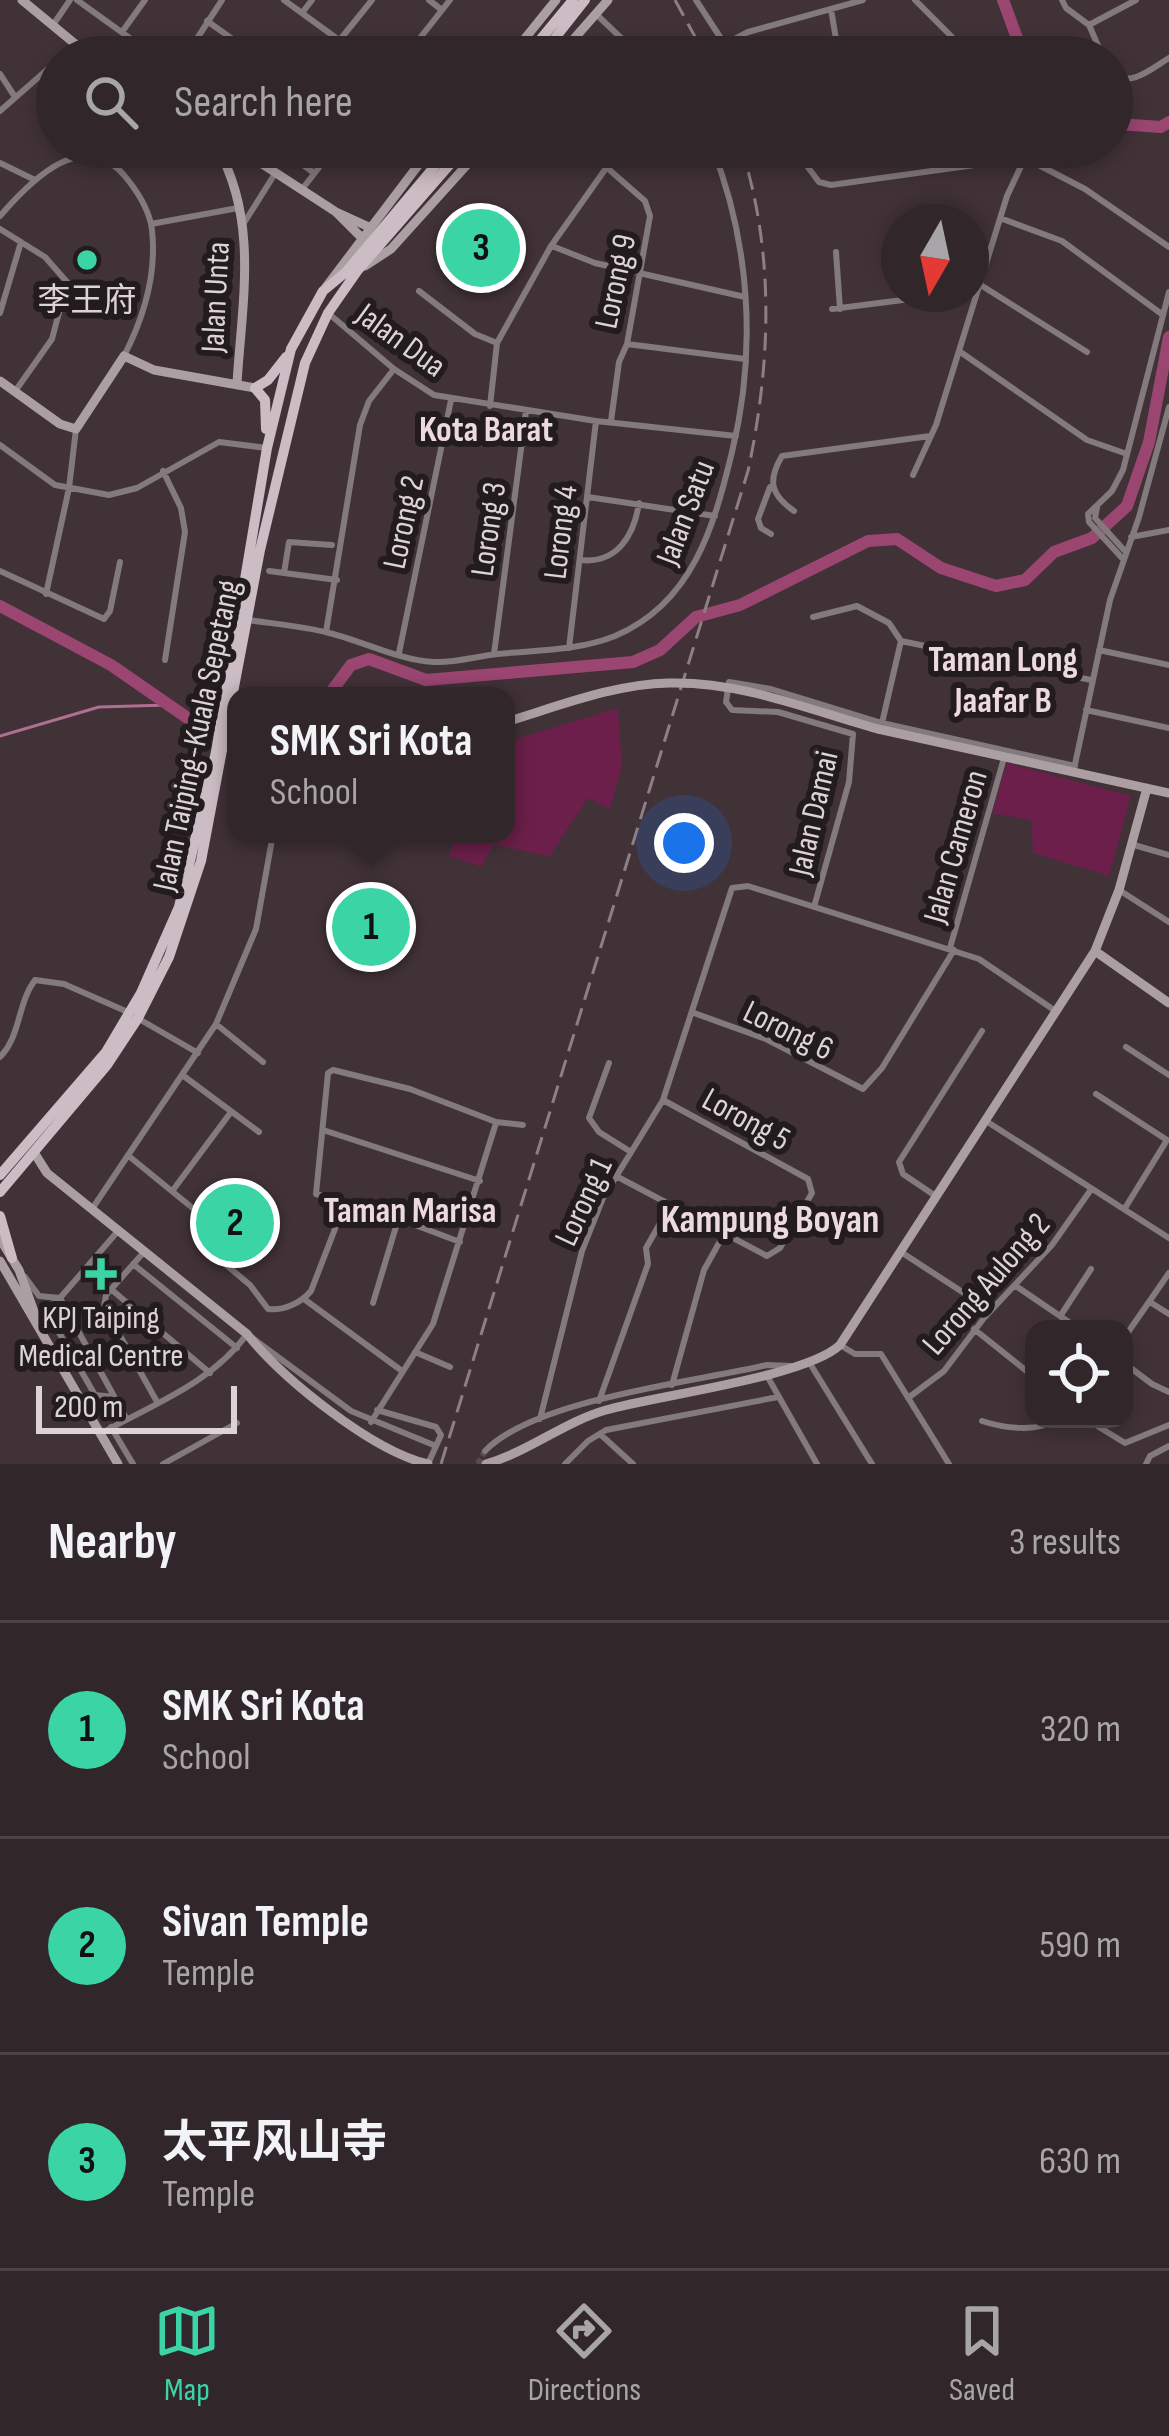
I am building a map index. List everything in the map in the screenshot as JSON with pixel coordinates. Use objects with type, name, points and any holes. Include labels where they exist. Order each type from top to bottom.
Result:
[{"type":"main road","points":[[543,36],[573,0]]},
{"type":"main road","points":[[557,36],[585,0]]},
{"type":"main road","name":"Jalan Taiping-Kuala Sepetang","points":[[230,687],[267,448],[291,349],[323,292],[346,272],[433,168]]},
{"type":"main road","name":"Jalan Taiping-Kuala Sepetang","points":[[233,687],[273,487],[304,363],[328,313],[358,270],[447,168]]},
{"type":"main road","points":[[267,448],[265,400],[256,388],[291,349]]},
{"type":"main road","points":[[287,364],[292,370],[304,363]]},
{"type":"main road","name":"Jalan Taiping-Kuala Sepetang","points":[[3,1184],[35,1154],[107,1065],[134,1016],[185,888],[227,708]]},
{"type":"main road","name":"Jalan Taiping-Kuala Sepetang","points":[[224,728],[227,714]]},
{"type":"main road","name":"Jalan Taiping-Kuala Sepetang","points":[[3,1184],[134,1016]]},
{"type":"main road","points":[[0,1164],[37,1137]]},
{"type":"main road","points":[[3,1184],[0,1215],[10,1263]]},
{"type":"street","points":[[22,0],[66,36]]},
{"type":"street","points":[[53,25],[74,0],[127,36]]},
{"type":"street","points":[[122,32],[145,0]]},
{"type":"street","points":[[197,36],[222,0]]},
{"type":"street","points":[[284,0],[334,36]]},
{"type":"street","points":[[302,13],[312,0]]},
{"type":"street","points":[[342,36],[372,0]]},
{"type":"street","points":[[429,0],[442,10]]},
{"type":"street","points":[[422,36],[450,0]]},
{"type":"street","points":[[528,36],[560,0],[577,15],[594,16],[617,36]]},
{"type":"street","points":[[576,36],[608,0]]},
{"type":"street","points":[[696,0],[720,36]]},
{"type":"street","points":[[740,36],[863,0]]},
{"type":"street","points":[[915,0],[951,36]]},
{"type":"street","points":[[1062,0],[1089,25],[1094,36]]},
{"type":"street","points":[[1089,25],[1136,0]]},
{"type":"street","points":[[831,9],[836,36]]},
{"type":"street","points":[[207,21],[228,36]]},
{"type":"street","points":[[1133,77],[1169,58]]},
{"type":"street","points":[[0,74],[15,98]]},
{"type":"street","points":[[0,111],[36,79]]},
{"type":"street","points":[[0,163],[34,180]]},
{"type":"street","points":[[0,216],[52,168]]},
{"type":"street","points":[[46,594],[69,488],[76,429],[124,356],[146,303],[153,254],[151,224],[124,175],[115,168]]},
{"type":"street","name":"Jalan Unta","points":[[225,168],[241,207],[247,245],[237,383]]},
{"type":"street","points":[[270,168],[336,212],[361,237]]},
{"type":"street","points":[[308,168],[314,172]]},
{"type":"street","points":[[303,188],[317,168]]},
{"type":"street","points":[[323,292],[415,168]]},
{"type":"street","points":[[358,270],[391,249],[464,168]]},
{"type":"street","points":[[490,406],[497,343],[551,246],[604,168]]},
{"type":"street","name":"Lorong 9","points":[[607,168],[648,208],[650,224],[627,344],[619,362],[611,422]]},
{"type":"street","name":"Jalan Satu","points":[[248,620],[326,632],[436,662],[569,648],[613,637],[668,600],[690,574],[715,516],[736,436],[745,359],[743,257],[719,168]]},
{"type":"street","points":[[809,168],[819,182],[831,185],[953,168]]},
{"type":"street","points":[[989,250],[1021,168]]},
{"type":"street","points":[[1045,168],[1085,188],[1169,247]]},
{"type":"street","points":[[244,223],[276,172]]},
{"type":"street","points":[[151,224],[241,207]]},
{"type":"street","points":[[336,212],[369,227]]},
{"type":"street","points":[[1000,218],[1070,246],[1162,315]]},
{"type":"street","points":[[0,229],[60,270],[67,286],[52,339],[14,393]]},
{"type":"street","points":[[0,313],[21,242]]},
{"type":"street","points":[[551,246],[596,263],[745,297]]},
{"type":"street","points":[[836,252],[836,309],[881,303]]},
{"type":"street","points":[[419,291],[475,334],[497,343]]},
{"type":"street","points":[[1123,554],[1088,514],[1117,484],[1169,292]]},
{"type":"street","points":[[989,295],[1087,352]]},
{"type":"street","points":[[913,475],[931,436],[970,312]]},
{"type":"street","name":"Jalan Dua","points":[[328,313],[434,395],[596,421],[736,436]]},
{"type":"street","points":[[627,344],[745,359]]},
{"type":"street","points":[[959,351],[1087,440],[1127,454]]},
{"type":"street","points":[[124,356],[154,370],[256,388]]},
{"type":"street","points":[[326,632],[360,425],[370,401],[394,368]]},
{"type":"street","points":[[0,381],[60,424],[76,429]]},
{"type":"street","name":"Lorong 2","points":[[399,653],[451,400]]},
{"type":"street","points":[[1074,769],[1123,554],[1169,409]]},
{"type":"street","name":"Lorong 3","points":[[494,654],[526,411]]},
{"type":"street","name":"Lorong 4","points":[[569,648],[596,421]]},
{"type":"street","points":[[771,534],[761,528],[758,519],[782,456],[931,436]]},
{"type":"street","points":[[0,445],[46,480],[69,488],[123,494],[219,442],[267,448]]},
{"type":"street","points":[[163,471],[181,508],[185,532],[165,660]]},
{"type":"street","points":[[771,484],[779,501],[794,511]]},
{"type":"street","points":[[587,497],[715,516]]},
{"type":"street","points":[[580,560],[604,559],[622,546],[636,525],[639,503]]},
{"type":"street","points":[[1131,537],[1169,530]]},
{"type":"street","points":[[284,573],[290,542],[332,545]]},
{"type":"street","points":[[0,571],[100,619],[110,611],[120,562]]},
{"type":"street","points":[[269,571],[338,580]]},
{"type":"street","points":[[813,617],[857,606],[889,623],[901,641],[1092,681]]},
{"type":"street","points":[[880,726],[901,641]]},
{"type":"street","points":[[1099,650],[1169,665]]},
{"type":"street","name":"Jalan Damai","points":[[814,907],[849,782],[850,730],[778,712],[732,710],[726,702],[727,686],[733,680],[880,726]]},
{"type":"street","points":[[515,719],[626,688],[671,683],[740,689],[1004,758],[1074,769]]},
{"type":"street","points":[[1086,710],[1169,728]]},
{"type":"street","points":[[880,726],[1169,793]]},
{"type":"street","points":[[219,758],[227,763]]},
{"type":"street","name":"Jalan Cameron","points":[[863,1089],[881,1068],[952,949],[1004,758]]},
{"type":"street","points":[[486,1464],[599,1412],[766,1374],[808,1362],[840,1345],[1095,950],[1134,845],[1147,788]]},
{"type":"street","points":[[92,1209],[216,1024],[256,929],[271,843]]},
{"type":"street","points":[[1134,845],[1169,855]]},
{"type":"street","name":"Lorong 1","points":[[540,1419],[582,1252],[616,1176],[663,1100],[732,888],[748,886],[814,907]]},
{"type":"street","points":[[1119,890],[1169,922]]},
{"type":"street","points":[[814,907],[952,949],[1006,976],[1057,1012]]},
{"type":"street","points":[[1095,950],[1168,1000]]},
{"type":"street","points":[[0,1057],[13,1040],[22,1000],[35,980],[64,984],[198,1053]]},
{"type":"street","name":"Lorong 6","points":[[694,1013],[766,1039],[863,1089]]},
{"type":"street","points":[[216,1024],[263,1062]]},
{"type":"street","points":[[937,1197],[903,1174],[899,1162],[982,1031]]},
{"type":"street","points":[[1126,1047],[1169,1075]]},
{"type":"street","points":[[609,1063],[590,1118],[599,1132],[631,1152]]},
{"type":"street","points":[[460,1242],[316,1194],[328,1073],[334,1070],[410,1088],[496,1122],[524,1126]]},
{"type":"street","points":[[184,1076],[259,1132]]},
{"type":"street","points":[[1096,1094],[1168,1138],[1125,1208]]},
{"type":"street","name":"Lorong 5","points":[[663,1100],[808,1179],[812,1193],[774,1254],[767,1256],[724,1234]]},
{"type":"street","points":[[173,1190],[231,1112]]},
{"type":"street","points":[[986,1121],[1169,1238]]},
{"type":"street","points":[[371,1422],[433,1324],[496,1122]]},
{"type":"street","points":[[323,1130],[480,1181]]},
{"type":"street","points":[[35,1154],[47,1173],[247,1334],[371,1422],[436,1446]]},
{"type":"street","points":[[129,1156],[217,1228],[206,1248],[250,1285],[263,1306],[279,1310],[304,1299],[320,1276],[345,1203]]},
{"type":"street","points":[[616,1176],[724,1234],[704,1270],[672,1385]]},
{"type":"street","name":"Lorong Aulong 2","points":[[908,1398],[944,1371],[990,1310],[1052,1245],[1090,1191]]},
{"type":"street","points":[[599,1401],[648,1264],[646,1248],[671,1204]]},
{"type":"street","points":[[373,1303],[398,1218]]},
{"type":"street","points":[[114,1396],[95,1395],[50,1317],[50,1306],[118,1231]]},
{"type":"street","points":[[0,1239],[38,1322],[106,1431],[134,1464]]},
{"type":"street","points":[[144,1252],[111,1289],[104,1307],[157,1402]]},
{"type":"street","points":[[902,1252],[990,1310]]},
{"type":"street","points":[[10,1263],[39,1295],[60,1298]]},
{"type":"street","points":[[10,1263],[38,1322]]},
{"type":"street","points":[[133,1264],[237,1348]]},
{"type":"street","points":[[1061,1315],[1091,1269]]},
{"type":"street","points":[[1133,1326],[1169,1273]]},
{"type":"street","points":[[1016,1286],[1067,1320]]},
{"type":"street","points":[[111,1289],[210,1372]]},
{"type":"street","points":[[60,1298],[126,1418]]},
{"type":"street","points":[[304,1299],[402,1371]]},
{"type":"street","points":[[1150,1302],[1169,1314]]},
{"type":"street","points":[[974,1329],[1025,1370]]},
{"type":"street","points":[[106,1431],[210,1372],[247,1334]]},
{"type":"street","points":[[247,1334],[264,1355],[331,1410],[387,1448],[428,1464],[441,1435],[436,1427],[377,1411]]},
{"type":"street","points":[[840,1345],[854,1354],[881,1354],[949,1464]]},
{"type":"street","points":[[415,1352],[451,1366]]},
{"type":"street","points":[[808,1362],[872,1464]]},
{"type":"street","points":[[485,1451],[540,1419],[599,1401],[767,1365],[793,1366]]},
{"type":"street","points":[[1133,1370],[1169,1392]]},
{"type":"street","points":[[766,1374],[818,1464]]},
{"type":"street","points":[[566,1464],[599,1433],[778,1396]]},
{"type":"street","points":[[982,1421],[1025,1426]]},
{"type":"street","points":[[163,1464],[237,1424]]},
{"type":"street","points":[[1100,1428],[1119,1441],[1169,1425]]},
{"type":"street","points":[[106,1431],[118,1464]]},
{"type":"street","points":[[599,1433],[633,1464]]},
{"type":"street","points":[[1138,1438],[1148,1460],[1169,1446]]},
{"type":"shaded area","points":[[618,708],[622,766],[610,809],[588,798],[549,857],[494,844],[481,867],[449,856],[454,843],[515,843],[515,739]]},
{"type":"shaded area","points":[[1007,763],[1131,796],[1109,876],[1033,853],[1031,820],[992,813]]},
{"type":"waterway","points":[[1003,0],[1016,36]]},
{"type":"waterway","points":[[1133,125],[1161,127],[1169,122]]},
{"type":"waterway","points":[[335,687],[351,665],[369,659],[426,680],[633,662],[660,650],[696,617],[740,605],[868,541],[897,539],[941,568],[996,586],[1025,580],[1054,552],[1092,538],[1127,506],[1149,442],[1169,337]]},
{"type":"waterway","points":[[0,606],[111,665],[202,728],[227,736]]},
{"type":"waterway","points":[[0,736],[99,707],[168,705]]},
{"type":"tunnel","points":[[478,1464],[485,1451]]},
{"type":"railway","points":[[675,0],[695,36]]},
{"type":"railway","points":[[441,1464],[748,471],[761,390],[766,308],[760,227],[747,168]]},
{"type":"place","name":"太平风山寺","points":[[481,248]]},
{"type":"place","name":"李王府","points":[[87,260]]},
{"type":"place","name":"SMK Sri Kota","points":[[371,927]]},
{"type":"place","name":"Sivan Temple","points":[[235,1223]]},
{"type":"place","name":"KPJ Taiping Medical Centre","points":[[101,1274]]},
{"type":"district","name":"Kota Barat","points":[[486,428]]},
{"type":"district","name":"Taman Long Jaafar B","points":[[1003,678]]},
{"type":"district","name":"Taman Marisa","points":[[410,1209]]},
{"type":"district","name":"Kampung Boyan","points":[[770,1218]]}]
